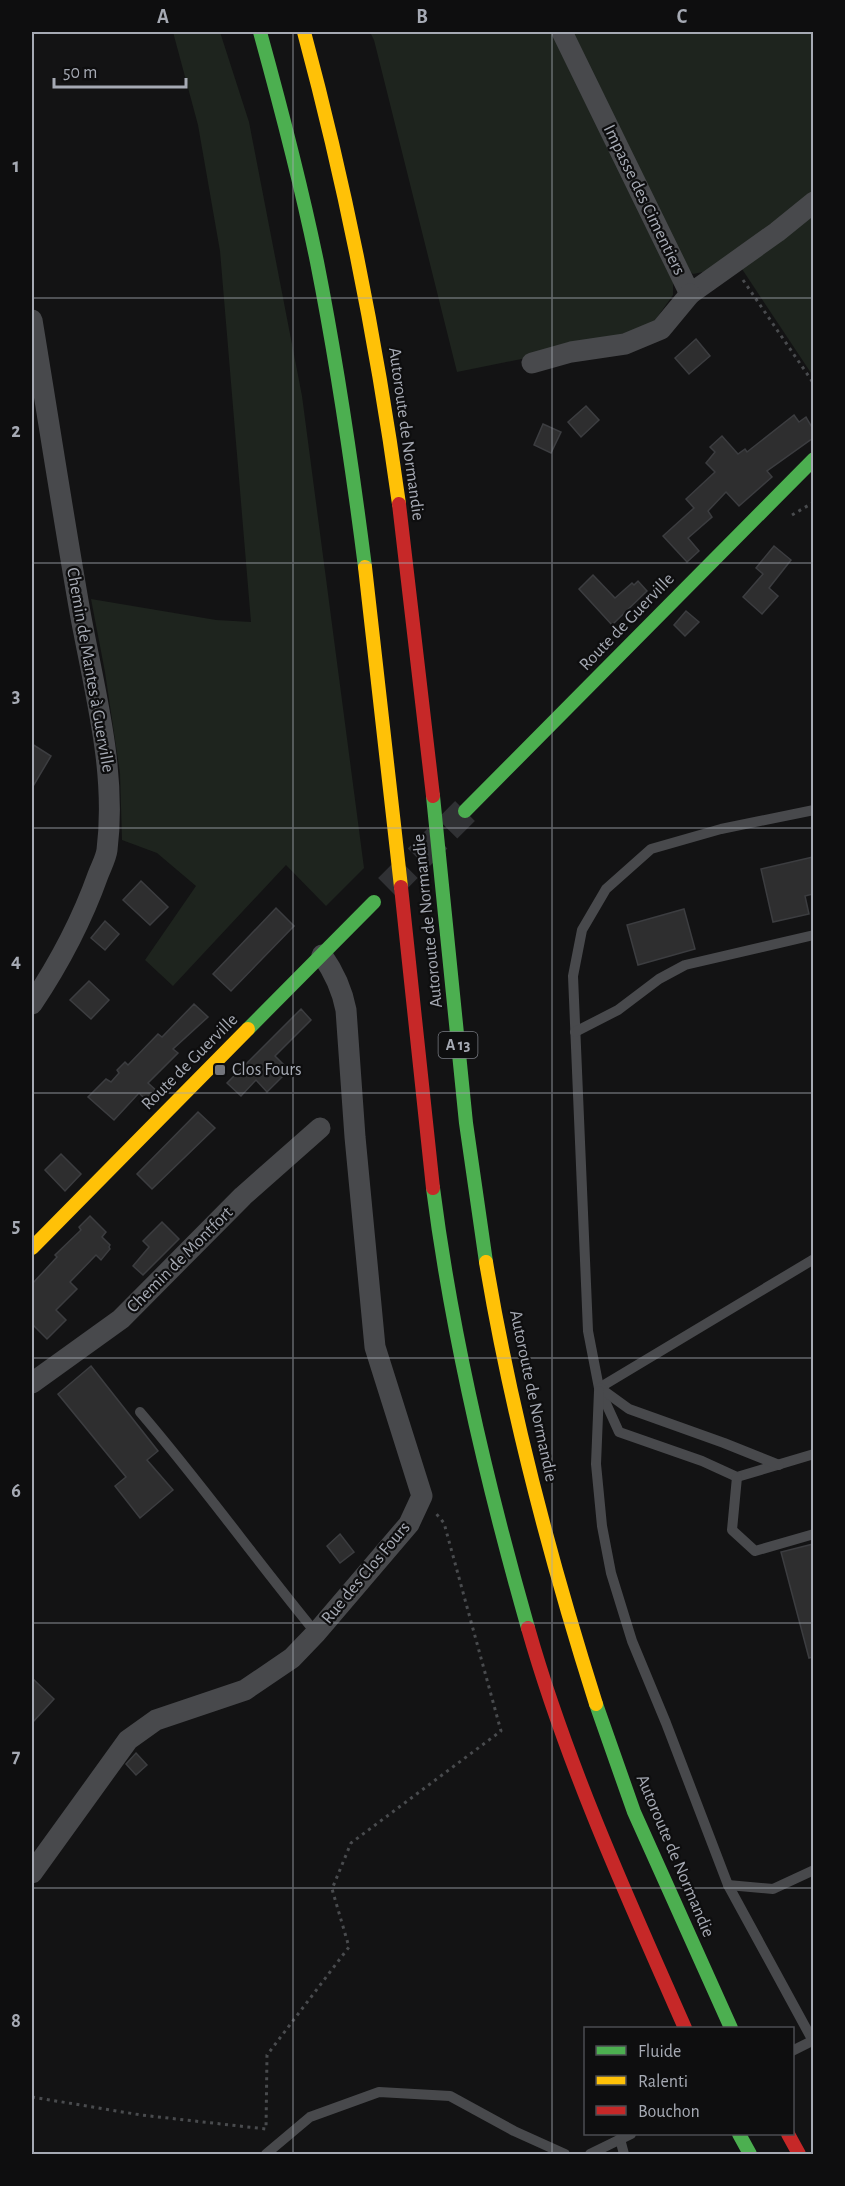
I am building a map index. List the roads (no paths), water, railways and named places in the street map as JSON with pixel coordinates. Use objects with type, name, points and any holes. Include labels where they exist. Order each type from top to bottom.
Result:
[{"type":"main road","name":"Autoroute de Normandie","points":[[261,32],[276,84],[327,314],[351,453],[424,1112],[446,1273],[471,1400],[508,1560],[557,1720],[644,1938],[685,2027]]},
{"type":"main road","name":"Autoroute de Normandie","points":[[304,32],[340,172],[369,309],[393,447],[426,729],[466,1119],[486,1261],[512,1395],[552,1561],[596,1705],[633,1809],[682,1924],[731,2027]]},
{"type":"main road","name":"Route de Guerville","points":[[465,811],[813,459]]},
{"type":"main road","name":"Route de Guerville","points":[[32,1248],[374,902]]},
{"type":"main road","points":[[740,2135],[750,2154]]},
{"type":"main road","points":[[789,2135],[800,2154]]},
{"type":"street","name":"Impasse des Cimentiers","points":[[562,32],[690,294],[777,232],[813,202]]},
{"type":"street","points":[[532,363],[571,352],[625,344],[661,330],[690,294]]},
{"type":"street","name":"Chemin de Mantes à Guerville","points":[[32,320],[110,792],[107,852],[78,923],[37,996]]},
{"type":"street","name":"Rue des Clos Fours","points":[[33,1866],[128,1740],[156,1720],[245,1690],[292,1658],[409,1524],[422,1496],[375,1347],[343,995],[330,966],[322,955]]},
{"type":"street","name":"Chemin de Montfort","points":[[32,1383],[121,1319],[243,1196],[320,1128]]},
{"type":"lane","points":[[794,2050],[813,2041],[728,1885],[632,1641],[611,1573],[602,1526],[596,1464],[599,1388],[588,1331],[573,976],[582,930],[606,890],[651,849],[721,829],[813,810]]},
{"type":"lane","points":[[575,1032],[618,1010],[659,979],[685,965],[813,935]]},
{"type":"lane","points":[[599,1388],[813,1259]]},
{"type":"lane","points":[[599,1388],[629,1409],[779,1465]]},
{"type":"lane","points":[[599,1388],[619,1432],[702,1461],[737,1477],[813,1454]]},
{"type":"lane","points":[[140,1412],[186,1466],[316,1633]]},
{"type":"lane","points":[[737,1477],[732,1530],[755,1551],[813,1534]]},
{"type":"lane","points":[[728,1885],[773,1889],[813,1870]]},
{"type":"lane","points":[[266,2154],[310,2117],[379,2092],[450,2096],[514,2131],[565,2154]]},
{"type":"lane","points":[[590,2154],[627,2135]]},
{"type":"lane","points":[[620,2139],[624,2154]]},
{"type":"tunnel","points":[[388,888],[465,811]]},
{"type":"place","name":"Clos Fours","points":[[220,1070]]}]
